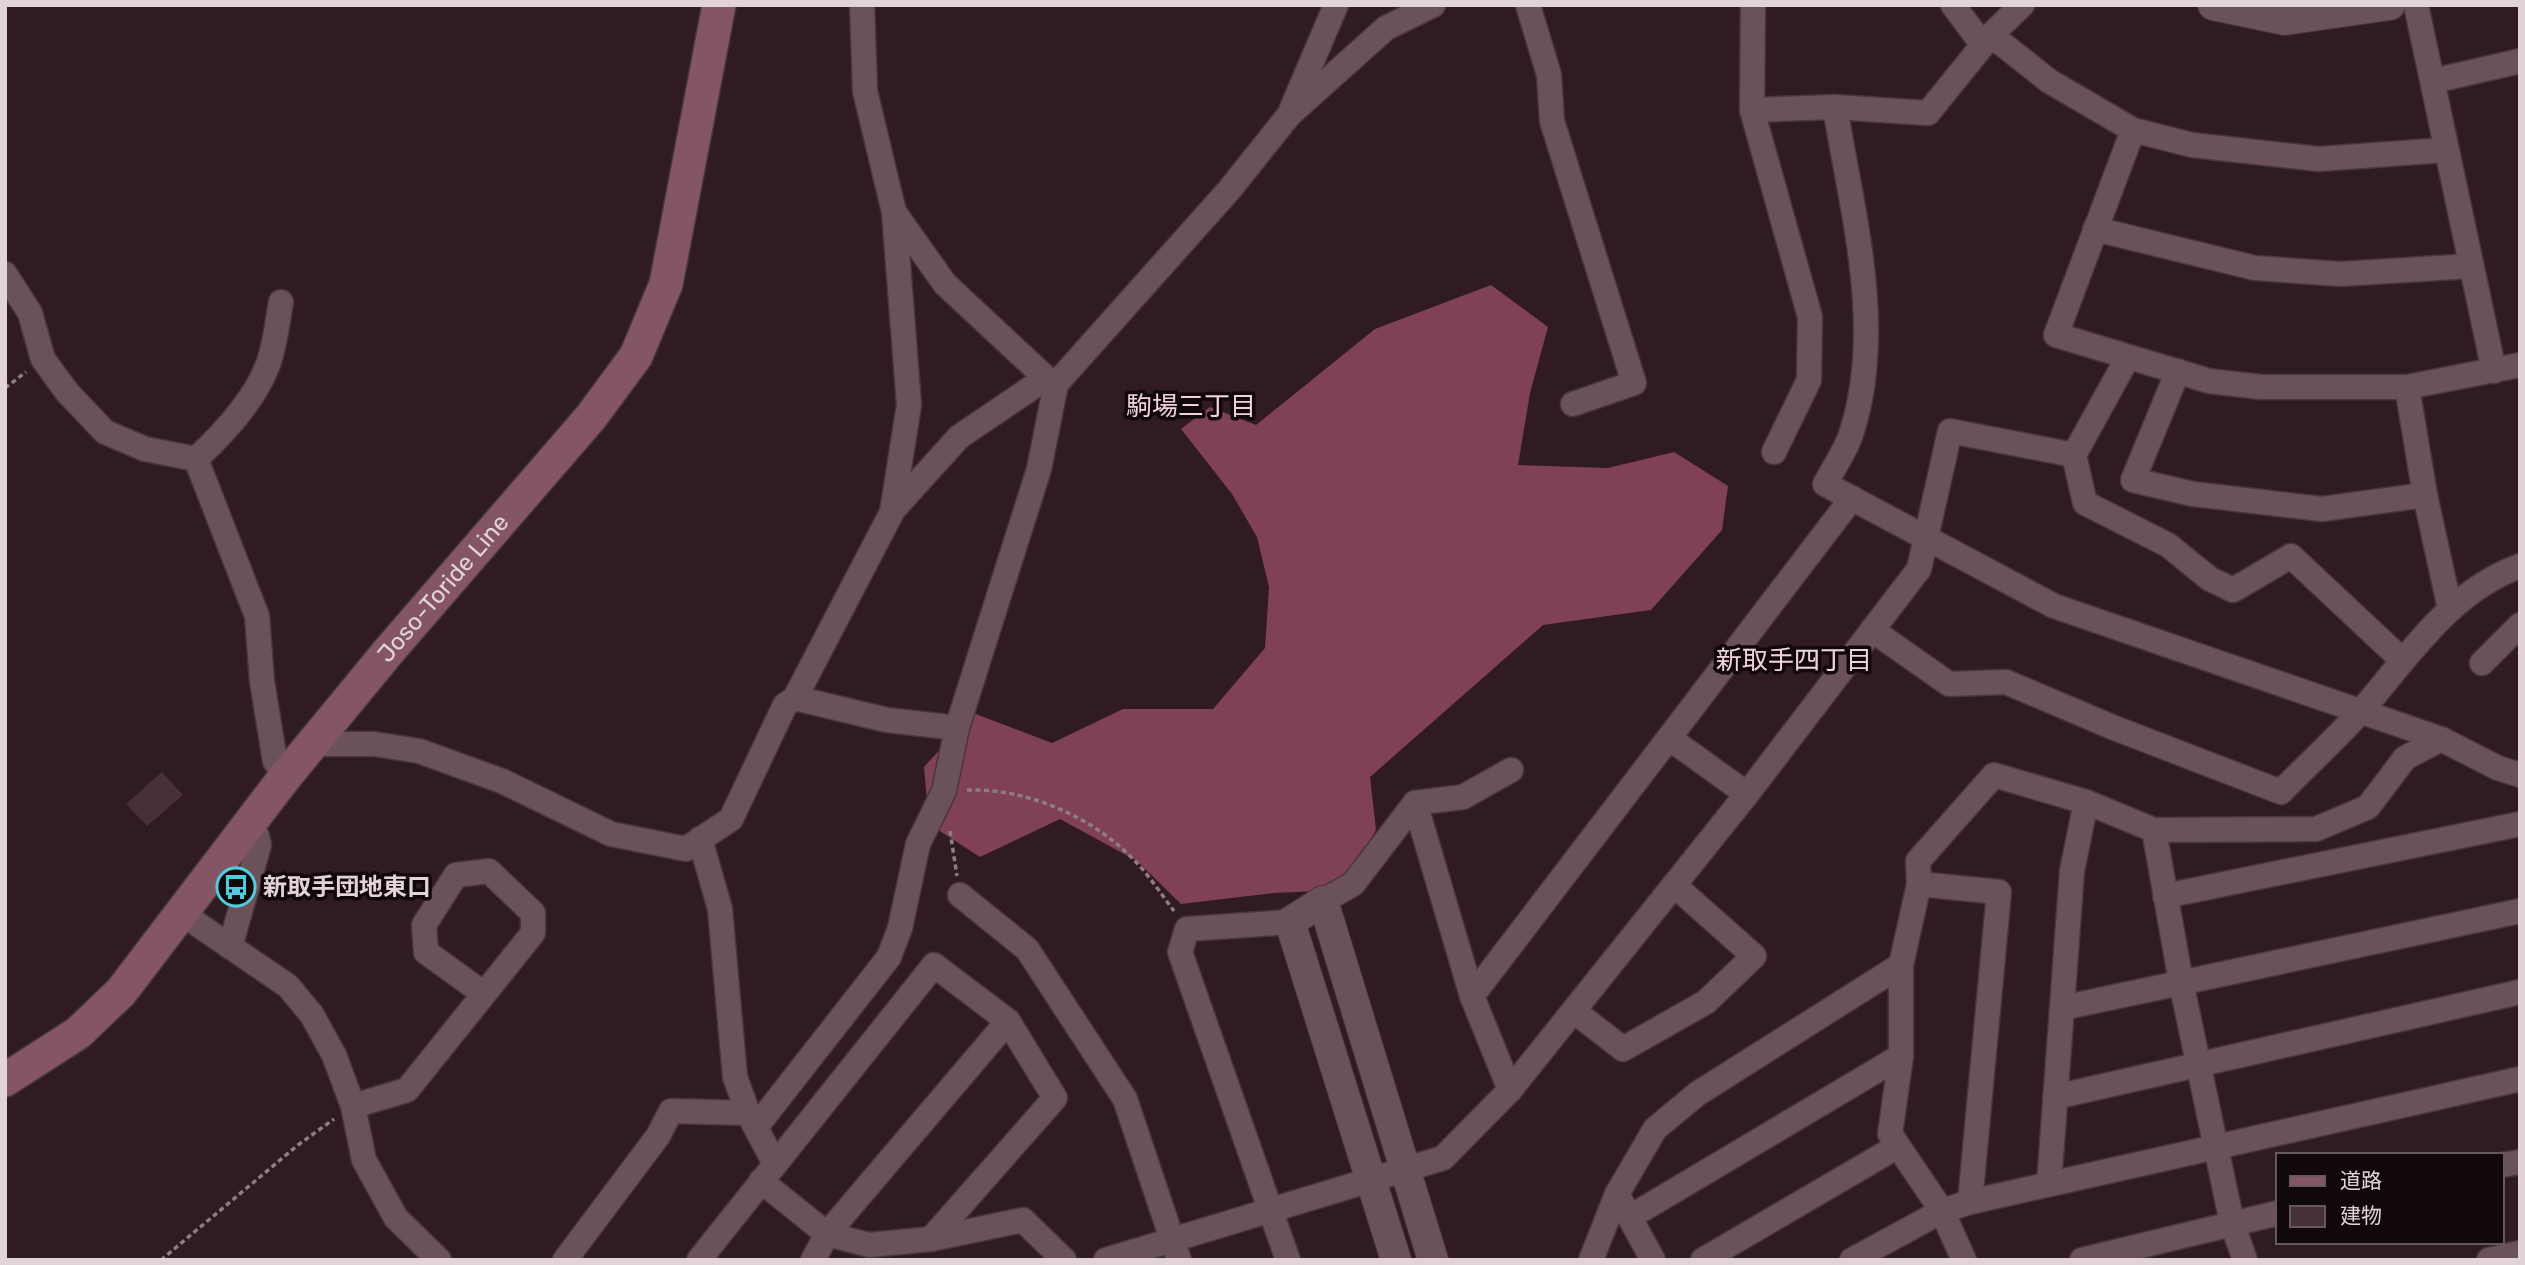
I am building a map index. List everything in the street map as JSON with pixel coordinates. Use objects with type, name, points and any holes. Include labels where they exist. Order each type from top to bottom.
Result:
[{"type":"main road","name":"Joso-Toride Line","points":[[5,1080],[78,1033],[121,992],[285,777],[591,417],[636,356],[666,284],[719,5]]},
{"type":"street","points":[[862,5],[865,91],[894,212],[909,405],[892,512]]},
{"type":"street","points":[[1289,115],[1336,5]]},
{"type":"street","points":[[313,744],[374,744],[419,751],[502,781],[611,834],[686,849],[731,819],[785,705],[795,698],[892,512],[959,437],[1051,381],[1230,189],[1289,115],[1386,28],[1433,5]]},
{"type":"street","points":[[1528,5],[1549,75],[1552,121],[1634,383],[1573,404]]},
{"type":"street","points":[[1753,5],[1752,110],[1810,317],[1809,380],[1774,452]]},
{"type":"street","points":[[1953,5],[1987,40],[2049,81],[2133,130],[2192,145],[2319,159],[2445,150]]},
{"type":"street","points":[[1752,110],[1835,107],[1928,113],[1987,40],[2022,5]]},
{"type":"street","points":[[2213,5],[2285,20],[2390,5]]},
{"type":"street","points":[[2416,5],[2494,371]]},
{"type":"street","points":[[2433,81],[2520,61]]},
{"type":"street","points":[[1835,107],[1865,290],[1864,377],[1852,433],[1825,484],[2054,606],[2441,738],[2498,768],[2520,775]]},
{"type":"street","points":[[2133,130],[2056,335],[2209,381],[2261,387],[2407,387],[2520,365]]},
{"type":"street","points":[[894,212],[945,284],[1051,381]]},
{"type":"street","points":[[2095,229],[2255,268],[2341,274],[2471,266]]},
{"type":"street","points":[[5,274],[30,313],[43,359],[67,392],[105,432],[145,449],[196,459]]},
{"type":"street","points":[[196,459],[217,440],[259,384],[268,365],[281,302]]},
{"type":"street","points":[[2128,357],[2074,454],[2085,503],[2168,545],[2210,579],[2233,590],[2291,556],[2401,659]]},
{"type":"street","points":[[2178,371],[2133,480],[2193,494],[2322,509],[2425,495]]},
{"type":"street","points":[[752,1120],[889,957],[900,928],[918,844],[944,791],[957,728],[1039,470],[1051,381]]},
{"type":"street","points":[[2407,387],[2425,495],[2450,609]]},
{"type":"street","points":[[1106,1260],[1176,1249],[1273,1209],[1443,1158],[1510,1090],[1574,1011],[1747,794],[1919,569],[1950,431],[2074,454]]},
{"type":"street","points":[[196,459],[257,616],[262,681],[275,761],[285,777]]},
{"type":"street","points":[[1472,996],[1852,498]]},
{"type":"street","points":[[1872,630],[1949,684],[2006,682],[2112,727],[2281,792],[2360,712],[2401,659],[2450,609],[2516,575]]},
{"type":"street","points":[[2482,663],[2520,625]]},
{"type":"street","points":[[795,698],[887,720],[957,728]]},
{"type":"street","points":[[1669,738],[1747,794]]},
{"type":"street","points":[[1964,1260],[1941,1211],[1890,1134],[1901,1056],[1902,965],[1919,884],[1919,861],[1994,775],[2086,802],[2154,830],[2316,829],[2368,807],[2405,758],[2441,738]]},
{"type":"street","points":[[1288,1260],[1273,1209],[1180,951],[1187,929],[1290,922],[1353,884],[1415,803],[1463,797],[1511,770]]},
{"type":"street","points":[[2049,1184],[2072,871],[2086,802]]},
{"type":"street","points":[[1415,803],[1472,996],[1510,1090]]},
{"type":"street","points":[[2165,896],[2520,824]]},
{"type":"street","points":[[230,947],[259,845],[257,836],[248,825]]},
{"type":"street","points":[[2154,830],[2181,982],[2232,1223],[2245,1260]]},
{"type":"street","points":[[700,839],[720,909],[735,1077],[768,1172],[827,1234],[869,1245],[931,1239],[1023,1220],[1064,1260]]},
{"type":"street","points":[[353,1106],[407,1090],[533,933],[533,913],[489,871],[456,875],[424,925],[426,953],[484,993]]},
{"type":"street","points":[[1919,884],[1999,892],[1970,1202]]},
{"type":"street","points":[[1574,1011],[1622,1049],[1706,1003],[1754,956],[1674,885]]},
{"type":"street","points":[[960,895],[1027,948],[1125,1099],[1176,1249]]},
{"type":"street","points":[[1323,901],[1433,1260]]},
{"type":"street","points":[[2062,1008],[2520,911]]},
{"type":"street","points":[[181,913],[288,986],[312,1015],[334,1055],[353,1106],[364,1160],[396,1218],[439,1260]]},
{"type":"street","points":[[1290,922],[1396,1260]]},
{"type":"street","points":[[699,1260],[934,965],[1008,1021],[1055,1098],[931,1239]]},
{"type":"street","points":[[1591,1260],[1617,1194],[1655,1129],[1697,1094],[1902,965]]},
{"type":"street","points":[[2055,1097],[2520,992]]},
{"type":"street","points":[[813,1260],[827,1234],[1008,1021]]},
{"type":"street","points":[[1630,1217],[1901,1056]]},
{"type":"street","points":[[1852,1260],[1941,1211],[1970,1202],[2520,1079]]},
{"type":"street","points":[[565,1260],[657,1136],[671,1111],[752,1120]]},
{"type":"street","points":[[1703,1260],[1898,1146]]},
{"type":"street","points":[[1617,1194],[1653,1260]]},
{"type":"street","points":[[2082,1260],[2276,1213]]},
{"type":"street","points":[[2489,1260],[2520,1253]]},
{"type":"path","points":[[944,791],[983,790],[1022,797],[1088,823],[1111,838],[1135,861],[1187,929]]},
{"type":"path","points":[[950,830],[960,895]]},
{"type":"path","points":[[161,1260],[298,1145],[353,1106]]},
{"type":"shaded area","points":[[1491,285],[1548,327],[1530,393],[1518,465],[1608,468],[1674,452],[1728,486],[1722,530],[1651,610],[1543,625],[1370,777],[1376,830],[1341,890],[1274,893],[1181,904],[1137,861],[1060,819],[980,857],[929,824],[924,767],[973,713],[1052,743],[1123,709],[1213,709],[1265,648],[1269,587],[1257,537],[1232,494],[1181,429],[1210,407],[1256,425],[1375,329]]},
{"type":"building","points":[[162,772],[183,795],[147,826],[126,804]]},
{"type":"place","name":"新取手団地東口","points":[[236,887]]},
{"type":"district","name":"駒場三丁目","points":[[1191,406]]},
{"type":"district","name":"新取手四丁目","points":[[1794,660]]}]
